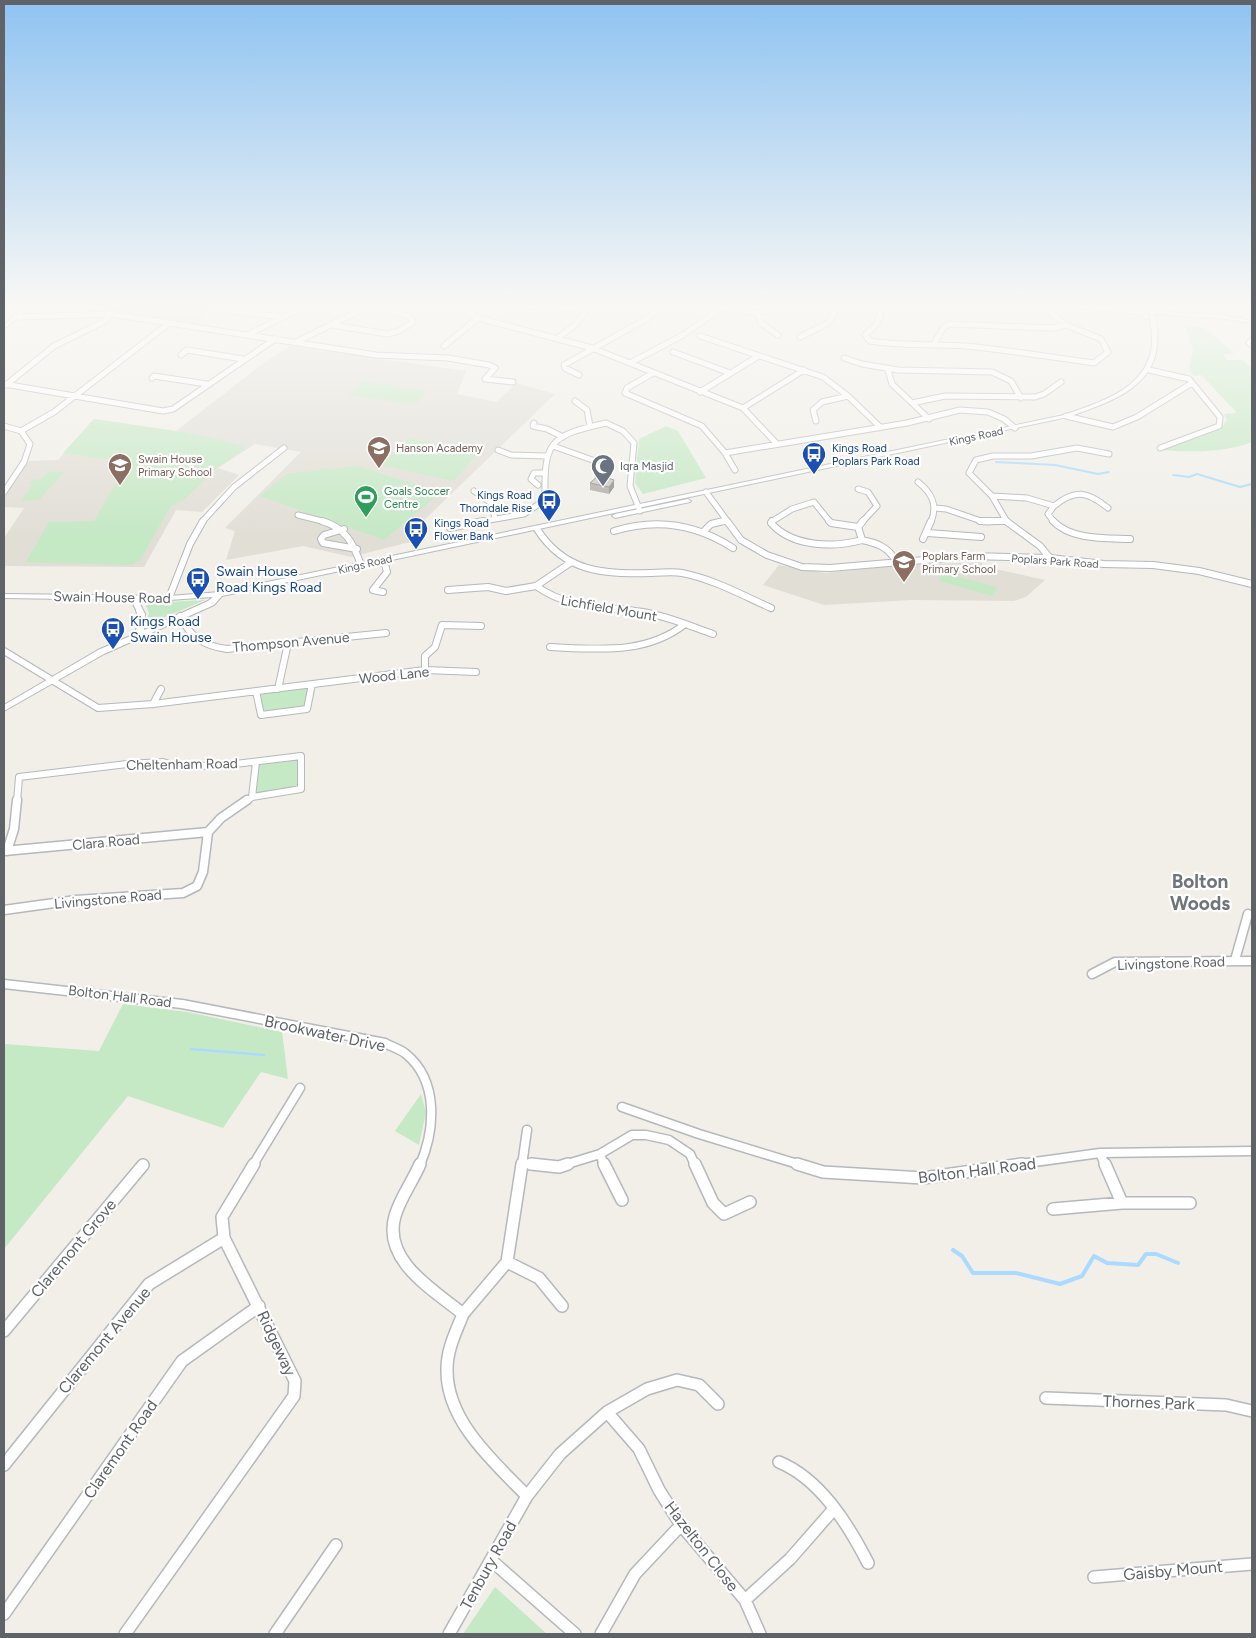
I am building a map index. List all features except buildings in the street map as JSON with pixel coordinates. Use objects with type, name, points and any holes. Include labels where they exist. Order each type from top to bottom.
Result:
[{"type":"street","points":[[21,431],[54,412],[91,382]]},
{"type":"street","points":[[197,382],[207,384]]},
{"type":"street","points":[[637,382],[627,388],[625,393],[702,426],[725,453],[735,470]]},
{"type":"street","points":[[676,382],[743,408],[776,443]]},
{"type":"street","points":[[700,392],[715,382]]},
{"type":"street","points":[[743,408],[784,382]]},
{"type":"street","points":[[830,382],[848,396],[880,427]]},
{"type":"street","points":[[892,382],[929,419]]},
{"type":"street","points":[[1013,382],[1018,386],[1021,398]]},
{"type":"street","points":[[912,402],[945,396],[1021,398],[1044,394],[1060,382]]},
{"type":"street","name":"Kings Road","points":[[4,708],[49,680],[139,634],[211,603],[220,594],[570,522],[588,521],[638,508],[1015,428],[1066,416],[1106,401],[1138,382]]},
{"type":"street","points":[[1066,416],[1113,427],[1137,416],[1191,382]]},
{"type":"street","points":[[1160,448],[1219,426],[1220,417],[1192,382]]},
{"type":"street","points":[[5,384],[163,411],[173,409],[207,384]]},
{"type":"street","points":[[816,420],[813,410],[822,402],[848,396]]},
{"type":"street","points":[[576,404],[587,410],[590,426]]},
{"type":"street","points":[[725,453],[929,419],[960,410],[988,412],[1004,419],[1015,428]]},
{"type":"street","points":[[534,423],[532,426],[547,429],[563,437]]},
{"type":"street","points":[[450,528],[524,514],[546,500],[546,456],[553,446],[563,437],[590,426],[606,423],[624,431],[634,443],[630,486],[638,508]]},
{"type":"street","points":[[4,426],[21,431],[30,444],[24,462],[6,484],[4,492]]},
{"type":"street","points":[[553,446],[598,462]]},
{"type":"street","points":[[169,598],[192,540],[208,514],[250,472],[284,448]]},
{"type":"street","points":[[1050,558],[1040,546],[1006,520],[992,496],[969,473],[976,460],[1031,456],[1077,448],[1109,454]]},
{"type":"street","points":[[498,450],[511,455],[546,456]]},
{"type":"street","points":[[538,484],[531,479],[534,473],[545,472]]},
{"type":"street","points":[[918,482],[927,488],[935,508],[935,517],[927,528],[928,533],[923,539]]},
{"type":"street","points":[[858,489],[868,490],[876,506],[873,513],[861,520],[858,527],[862,540]]},
{"type":"street","points":[[474,491],[491,503],[495,518]]},
{"type":"street","points":[[1108,508],[1099,501],[1071,493],[1054,506],[1048,514],[1050,520],[1073,534],[1087,537],[1130,539]]},
{"type":"street","name":"Poplars Park Road","points":[[708,494],[741,540],[768,555],[792,564],[830,568],[972,556],[1050,558],[1104,564],[1154,565],[1199,571],[1252,584]]},
{"type":"street","points":[[992,496],[1027,498],[1054,506]]},
{"type":"street","points":[[858,527],[831,523],[814,502],[792,509],[772,520],[771,523],[774,527],[798,540],[815,545],[843,546],[862,540],[886,546],[892,551],[896,561]]},
{"type":"street","points":[[935,508],[946,509],[984,522],[1006,520]]},
{"type":"street","points":[[298,515],[344,529],[357,549],[361,565]]},
{"type":"street","points":[[703,532],[711,524],[726,520]]},
{"type":"street","points":[[614,531],[644,523],[666,523],[720,538],[733,548]]},
{"type":"street","points":[[344,529],[324,534],[321,539],[323,544],[357,549]]},
{"type":"street","points":[[537,529],[554,553],[570,563],[618,572],[681,572],[720,585],[771,608]]},
{"type":"street","points":[[928,533],[981,537]]},
{"type":"street","points":[[383,592],[373,590],[387,572],[384,560]]},
{"type":"street","points":[[448,590],[475,587],[506,591],[536,586],[570,563]]},
{"type":"street","points":[[475,578],[475,587]]},
{"type":"street","name":"Lichfield Mount","points":[[536,586],[550,598],[571,604],[644,612],[713,634]]},
{"type":"street","name":"Swain House Road","points":[[4,596],[169,598],[220,594]]},
{"type":"street","points":[[132,598],[142,609],[144,619],[139,634]]},
{"type":"street","name":"Thompson Avenue","points":[[180,616],[195,639],[209,648],[227,649],[386,633]]},
{"type":"street","name":"Lichfield Mount","points":[[550,647],[593,648],[641,645],[679,630],[685,624]]},
{"type":"street","points":[[425,670],[425,656],[435,647],[442,625],[480,626]]},
{"type":"street","points":[[278,689],[288,643]]},
{"type":"street","name":"Wood Lane","points":[[4,650],[49,680],[98,708],[153,704],[425,670],[476,672]]},
{"type":"street","points":[[256,692],[261,715],[307,709],[312,684]]},
{"type":"street","points":[[153,704],[161,689]]},
{"type":"street","name":"Cheltenham Road","points":[[5,851],[14,829],[19,777],[136,764],[163,762],[178,767],[196,767],[301,756],[301,789],[252,797],[221,818],[208,832]]},
{"type":"street","name":"Cheltenham Road","points":[[252,797],[256,762]]},
{"type":"street","name":"Clara Road","points":[[5,851],[208,832]]},
{"type":"street","name":"Livingstone Road","points":[[4,910],[76,900],[183,893],[196,886],[203,872],[208,832]]},
{"type":"street","points":[[1235,960],[1248,914]]},
{"type":"street","name":"Livingstone Road","points":[[1092,974],[1115,962],[1252,961]]},
{"type":"street","name":"Bolton Hall Road","points":[[4,984],[182,1004],[235,1015]]},
{"type":"street","name":"Brookwater Drive","points":[[235,1015],[385,1042],[407,1054],[423,1072],[431,1096],[433,1113],[429,1139],[415,1175],[398,1205],[393,1232],[403,1262],[463,1314]]},
{"type":"street","name":"Ridgeway","points":[[125,1634],[294,1396],[295,1382],[224,1238],[222,1218],[300,1088]]},
{"type":"street","name":"Bolton Hall Road","points":[[622,1107],[823,1172],[923,1178],[1100,1153],[1252,1150]]},
{"type":"street","points":[[527,1130],[520,1163],[506,1262],[463,1314],[454,1331],[449,1352],[447,1378],[453,1409],[470,1436],[527,1496]]},
{"type":"street","points":[[520,1163],[559,1167],[600,1154],[632,1135],[646,1135],[669,1140],[690,1154],[713,1203],[724,1214],[750,1202]]},
{"type":"street","points":[[1100,1153],[1122,1203]]},
{"type":"street","points":[[600,1154],[608,1176],[622,1200]]},
{"type":"street","name":"Claremont Grove","points":[[4,1331],[143,1165]]},
{"type":"street","points":[[1053,1209],[1122,1203],[1190,1203]]},
{"type":"street","name":"Claremont Avenue","points":[[4,1465],[149,1284],[224,1238]]},
{"type":"street","points":[[506,1262],[533,1271],[550,1286],[562,1306]]},
{"type":"street","name":"Claremont Road","points":[[4,1614],[182,1361],[259,1306]]},
{"type":"street","name":"Tenbury Road","points":[[449,1634],[527,1496],[560,1454],[607,1412],[647,1389],[677,1380],[700,1385],[718,1404]]},
{"type":"street","name":"Thornes Park","points":[[1046,1398],[1226,1405],[1252,1411]]},
{"type":"street","name":"Hazelton Close","points":[[607,1412],[639,1449],[659,1490],[681,1524],[745,1600],[760,1634]]},
{"type":"street","points":[[779,1462],[800,1473],[823,1496],[859,1543],[868,1563]]},
{"type":"street","points":[[745,1600],[790,1559],[833,1510]]},
{"type":"street","points":[[600,1634],[635,1574],[681,1524]]},
{"type":"street","points":[[275,1634],[336,1544]]},
{"type":"street","points":[[492,1560],[575,1634]]},
{"type":"street","name":"Gaisby Mount","points":[[1094,1577],[1252,1564]]},
{"type":"shaded area","name":"Hanson Academy","points":[[239,382],[462,382],[457,394],[497,402],[516,383],[555,394],[418,526],[410,542],[351,557],[303,546],[226,560],[235,531],[225,528],[301,452],[255,444],[218,468],[239,475],[202,512],[176,510],[144,567],[4,566],[4,538],[24,508],[4,507],[4,497],[29,461],[58,460],[94,419],[176,431]]},
{"type":"shaded area","name":"Poplars Farm Primary School","points":[[982,562],[982,566],[1045,580],[1026,597],[1014,601],[912,600],[824,605],[763,585],[779,565],[826,573],[900,565]]},
{"type":"green space","points":[[362,382],[427,391],[415,405],[349,395]]},
{"type":"green space","points":[[1208,382],[1252,382],[1252,442],[1219,450],[1161,450],[1221,428],[1227,420],[1224,414],[1237,413]]},
{"type":"green space","name":"Swain House Primary School","points":[[94,419],[188,433],[242,445],[244,449],[217,468],[184,500],[171,506],[140,560],[132,565],[26,562],[49,522],[94,521],[128,462],[63,453]]},
{"type":"green space","points":[[666,426],[678,431],[706,478],[643,494],[635,483],[639,439]]},
{"type":"green space","points":[[409,438],[478,454],[453,481],[382,465]]},
{"type":"green space","name":"Goals Soccer Centre","points":[[359,466],[440,493],[384,540],[260,496],[287,474],[323,468]]},
{"type":"green space","points":[[48,472],[64,472],[40,500],[21,501],[32,485],[29,484],[33,479],[40,480]]},
{"type":"green space","points":[[943,573],[997,587],[993,596],[939,581]]},
{"type":"green space","points":[[205,600],[152,623],[147,622],[149,613],[146,606],[149,603]]},
{"type":"green space","points":[[308,687],[304,707],[264,713],[260,693]]},
{"type":"green space","points":[[299,758],[298,787],[256,794],[259,764]]},
{"type":"green space","points":[[123,1004],[187,1012],[282,1032],[288,1079],[261,1072],[223,1128],[128,1096],[4,1249],[4,1044],[99,1051]]},
{"type":"green space","points":[[421,1094],[426,1112],[419,1145],[395,1131]]},
{"type":"green space","points":[[495,1587],[547,1634],[463,1634]]},
{"type":"waterway","points":[[996,462],[1055,465],[1098,474],[1109,472]]},
{"type":"waterway","points":[[1173,475],[1189,477],[1197,474],[1240,487],[1252,484]]},
{"type":"waterway","points":[[191,1049],[264,1055]]},
{"type":"waterway","points":[[953,1250],[962,1256],[973,1273],[1016,1273],[1060,1284],[1082,1276],[1094,1256],[1107,1263],[1138,1265],[1146,1254],[1156,1254],[1178,1263]]},
{"type":"place","name":"Hanson Academy","points":[[379,469]]},
{"type":"place","name":"Kings Road Poplars Park Road","points":[[814,475]]},
{"type":"place","name":"Swain House Primary School","points":[[120,486]]},
{"type":"place","name":"Iqra Masjid","points":[[603,487]]},
{"type":"place","name":"Goals Soccer Centre","points":[[366,518]]},
{"type":"place","name":"Kings Road Thorndale Rise","points":[[549,522]]},
{"type":"place","name":"Kings Road Flower Bank","points":[[416,550]]},
{"type":"place","name":"Poplars Farm Primary School","points":[[904,583]]},
{"type":"place","name":"Swain House Road Kings Road","points":[[198,600]]},
{"type":"place","name":"Kings Road Swain House","points":[[113,650]]},
{"type":"district","name":"Bolton Woods","points":[[1200,892]]}]
